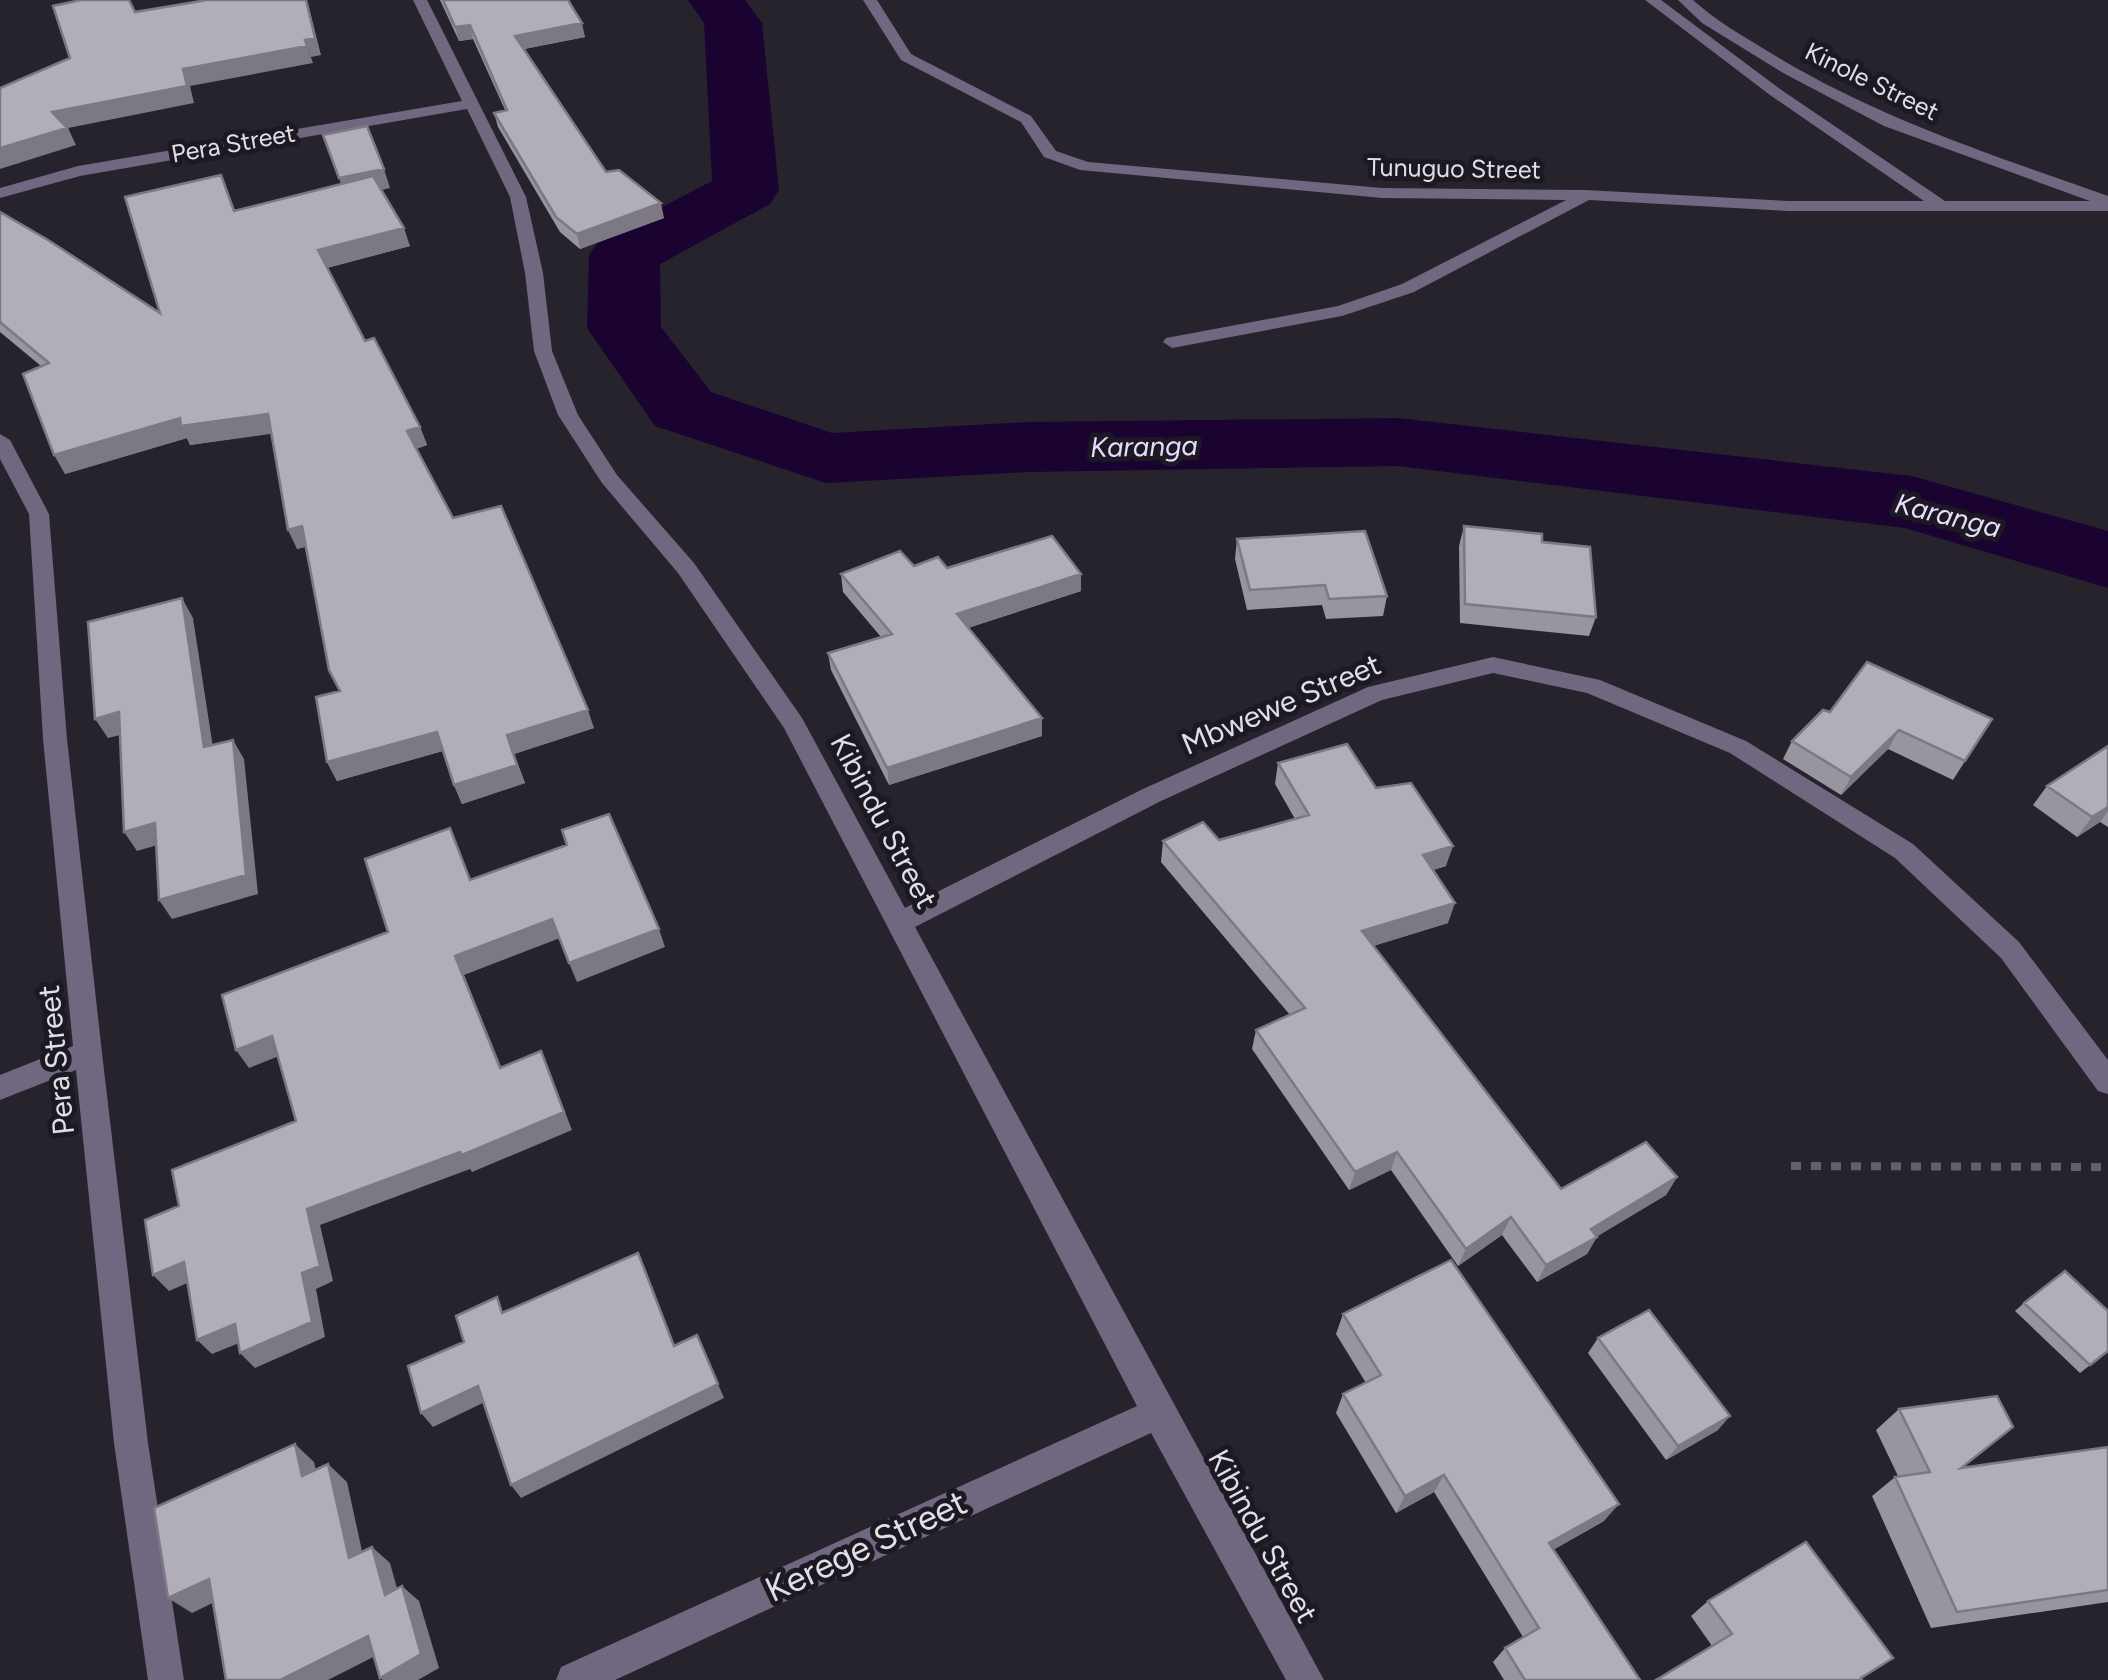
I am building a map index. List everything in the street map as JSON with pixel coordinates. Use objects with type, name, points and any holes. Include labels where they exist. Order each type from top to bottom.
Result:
[{"type":"street","name":"Kibindu Street","points":[[420,0],[518,198],[534,272],[543,351],[568,415],[608,479],[686,568],[794,724],[1158,1413],[1306,1680]]},
{"type":"street","name":"Tunuguo Street","points":[[870,0],[883,18],[894,46],[906,57],[1026,120],[1050,154],[1059,160],[1086,166],[1382,193],[1586,195],[1789,206],[2108,204]]},
{"type":"street","points":[[1652,0],[1939,204]]},
{"type":"street","name":"Kinole Street","points":[[1685,0],[1707,20],[1790,71],[1890,123],[2108,204]]},
{"type":"street","name":"Pera Street","points":[[0,193],[96,168],[469,104]]},
{"type":"street","points":[[1172,342],[1342,311],[1408,288],[1586,195]]},
{"type":"street","name":"Pera Street","points":[[0,440],[39,514],[55,739],[130,1443],[166,1680]]},
{"type":"street","name":"Mbwewe Street","points":[[901,922],[1152,794],[1376,693],[1494,666],[1592,686],[1738,746],[1904,852],[2010,950],[2108,1082]]},
{"type":"street","points":[[0,1088],[88,1053]]},
{"type":"street","name":"Kerege Street","points":[[574,1680],[1158,1413]]},
{"type":"path","points":[[1790,1166],[2108,1167]]},
{"type":"building","points":[[81,0],[129,0],[135,12],[207,0],[306,0],[315,38],[305,40],[307,46],[183,69],[187,86],[52,112],[67,128],[0,148],[0,88],[70,58],[53,6]]},
{"type":"building","points":[[443,0],[568,0],[582,23],[515,36],[606,172],[619,170],[661,203],[577,234],[556,217],[494,113],[507,110],[470,25],[455,27]]},
{"type":"building","points":[[367,126],[384,169],[339,178],[323,135]]},
{"type":"building","points":[[221,175],[234,211],[373,176],[404,228],[318,250],[365,341],[374,338],[420,427],[407,431],[453,518],[501,506],[588,710],[507,735],[517,765],[454,785],[437,732],[327,762],[316,697],[340,691],[329,670],[302,526],[288,530],[268,414],[181,426],[180,418],[54,455],[23,374],[49,363],[0,322],[0,212],[160,313],[125,197]]},
{"type":"building","points":[[1464,526],[1542,534],[1542,542],[1590,547],[1596,617],[1465,604]]},
{"type":"building","points":[[1365,531],[1387,596],[1329,599],[1325,585],[1250,590],[1237,539]]},
{"type":"building","points":[[1052,536],[1081,574],[957,614],[1042,718],[887,768],[828,653],[892,634],[841,574],[900,551],[914,566],[938,557],[947,568]]},
{"type":"building","points":[[182,598],[204,747],[233,740],[246,875],[159,900],[155,823],[124,832],[119,712],[95,719],[88,622]]},
{"type":"building","points":[[1867,662],[1992,719],[1965,761],[1899,730],[1851,777],[1792,741],[1823,710],[1830,712]]},
{"type":"building","points":[[1347,744],[1376,788],[1411,783],[1453,846],[1423,855],[1455,903],[1362,931],[1561,1189],[1646,1142],[1677,1177],[1591,1229],[1597,1237],[1546,1265],[1511,1217],[1466,1249],[1397,1152],[1355,1172],[1256,1030],[1305,1008],[1163,841],[1203,822],[1219,840],[1309,815],[1278,763]]},
{"type":"building","points":[[2108,746],[2108,807],[2092,817],[2047,786]]},
{"type":"building","points":[[609,814],[659,929],[569,963],[552,919],[455,956],[500,1068],[541,1051],[564,1112],[462,1155],[460,1152],[307,1209],[320,1266],[302,1273],[312,1322],[240,1353],[235,1324],[197,1340],[184,1262],[153,1275],[145,1220],[179,1206],[172,1170],[296,1121],[272,1036],[236,1050],[222,995],[388,932],[365,859],[450,828],[470,880],[567,845],[562,830]]},
{"type":"building","points":[[638,1253],[674,1346],[697,1335],[718,1384],[511,1485],[478,1386],[421,1413],[408,1366],[464,1342],[456,1316],[497,1297],[502,1313]]},
{"type":"building","points":[[1451,1260],[1619,1504],[1549,1543],[1640,1680],[1525,1680],[1505,1648],[1539,1628],[1444,1475],[1405,1496],[1343,1394],[1381,1375],[1343,1314]]},
{"type":"building","points":[[2065,1271],[2108,1311],[2108,1351],[2090,1365],[2024,1303]]},
{"type":"building","points":[[1649,1310],[1730,1416],[1678,1446],[1598,1338]]},
{"type":"building","points":[[1997,1396],[2013,1427],[1961,1468],[2108,1447],[2108,1590],[1957,1612],[1895,1477],[1930,1472],[1899,1409]]},
{"type":"building","points":[[295,1444],[302,1476],[328,1464],[349,1558],[372,1547],[385,1595],[402,1586],[421,1654],[380,1678],[368,1636],[280,1680],[226,1680],[209,1579],[168,1598],[154,1508]]},
{"type":"building","points":[[1806,1542],[1893,1658],[1862,1680],[1656,1680],[1732,1634],[1708,1601]]},
{"type":"waterway","name":"Karanga","points":[[716,0],[733,23],[746,190],[624,255],[624,328],[683,409],[826,458],[1028,447],[1398,442],[1912,502],[2108,560]]}]
